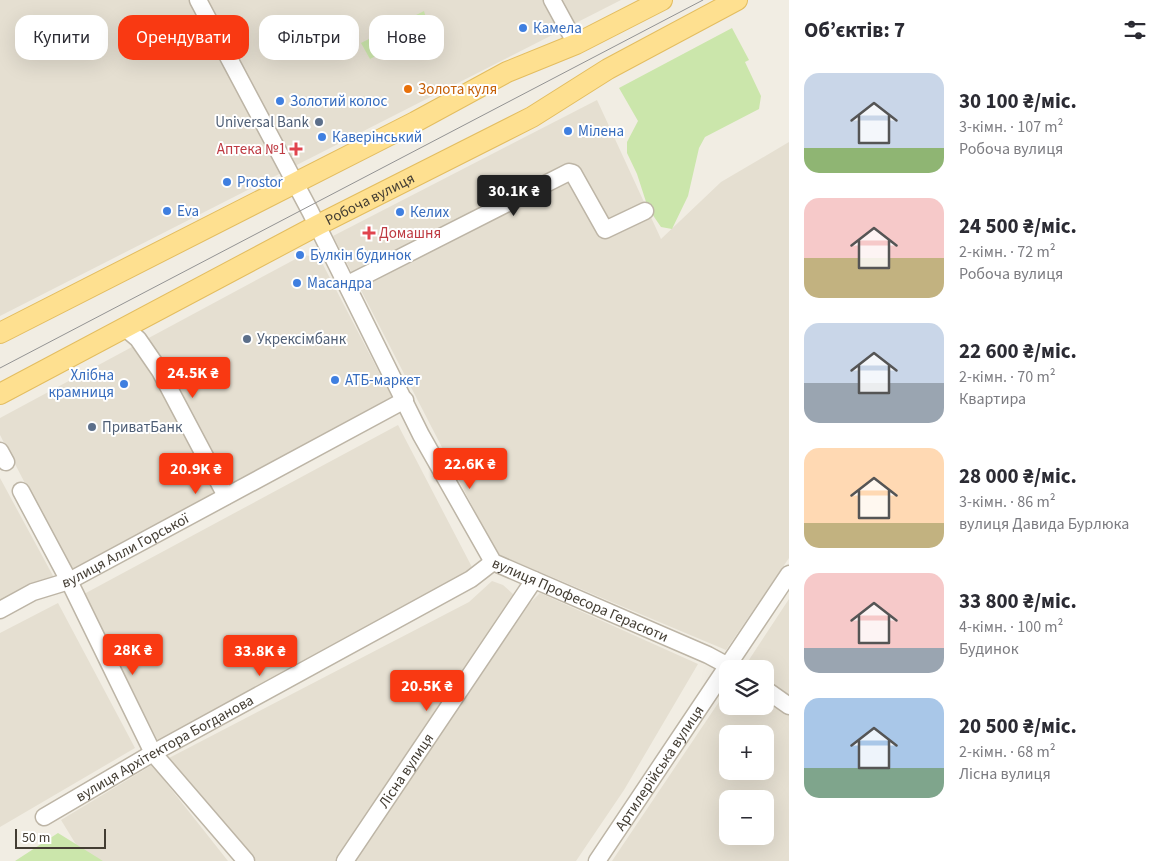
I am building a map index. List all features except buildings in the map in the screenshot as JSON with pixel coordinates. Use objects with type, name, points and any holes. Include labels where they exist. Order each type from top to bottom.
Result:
[{"type":"main road","points":[[0,333],[295,181],[415,122],[507,72],[576,44],[662,0]]},
{"type":"main road","name":"Робоча вулиця","points":[[0,394],[125,328],[314,218],[532,117],[608,68],[738,0]]},
{"type":"street","name":"вулиця Професора Герасюти","points":[[198,0],[239,81],[295,181],[422,435],[492,562],[719,662]]},
{"type":"street","points":[[552,0],[576,44]]},
{"type":"street","points":[[348,284],[569,172],[572,173],[605,230],[645,211]]},
{"type":"street","points":[[125,328],[138,339],[160,370],[226,496]]},
{"type":"street","name":"вулиця Алли Горської","points":[[0,610],[33,592],[69,581],[405,400]]},
{"type":"street","points":[[21,491],[69,581],[153,753],[246,861]]},
{"type":"street","name":"вулиця Архітектора Богданова","points":[[44,817],[153,753],[471,579],[492,562]]},
{"type":"street","name":"Артилерійська вулиця","points":[[735,660],[789,574]]},
{"type":"street","name":"Лісна вулиця","points":[[344,861],[534,580]]},
{"type":"street","name":"Артилерійська вулиця","points":[[597,861],[719,684]]},
{"type":"street","points":[[774,696],[789,706]]},
{"type":"shaded area","points":[[0,0],[621,0],[0,316]]},
{"type":"shaded area","points":[[597,100],[661,239],[721,182],[789,142],[789,558],[726,650],[497,554],[333,236]]},
{"type":"shaded area","points":[[303,255],[319,257],[394,401],[73,576],[0,435],[0,418]]},
{"type":"shaded area","points":[[398,425],[474,571],[158,741],[84,594]]},
{"type":"shaded area","points":[[0,478],[58,585],[0,610]]},
{"type":"shaded area","points":[[492,581],[503,585],[514,595],[512,601],[336,861],[256,861],[169,758],[469,602]]},
{"type":"shaded area","points":[[540,593],[698,664],[624,790],[576,861],[355,861],[530,603]]},
{"type":"shaded area","points":[[789,599],[789,702],[774,692],[774,660],[749,660]]},
{"type":"shaded area","points":[[58,603],[135,748],[0,827],[0,633]]},
{"type":"shaded area","points":[[719,702],[719,715],[774,715],[774,705],[789,715],[789,861],[612,861]]},
{"type":"shaded area","points":[[152,765],[228,861],[102,861],[80,851],[61,820]]},
{"type":"green space","points":[[424,11],[425,15],[416,15]]},
{"type":"green space","points":[[732,28],[749,60],[745,62],[761,96],[759,109],[705,137],[699,148],[688,196],[672,229],[661,227],[648,208],[637,174],[627,153],[627,142],[638,121],[619,88]]},
{"type":"green space","points":[[369,39],[369,57],[361,43]]},
{"type":"green space","points":[[58,833],[103,861],[15,861]]},
{"type":"tram line","points":[[0,368],[703,0]]},
{"type":"place","name":"Камела","points":[[523,28]]},
{"type":"place","name":"Золота куля","points":[[408,89]]},
{"type":"place","name":"Золотий колос","points":[[280,101]]},
{"type":"place","name":"Universal Bank","points":[[319,122]]},
{"type":"place","name":"Мілена","points":[[568,131]]},
{"type":"place","name":"Каверінський","points":[[322,137]]},
{"type":"place","name":"Аптека №1","points":[[296,149]]},
{"type":"place","name":"Prostor","points":[[227,182]]},
{"type":"place","name":"Eva","points":[[167,211]]},
{"type":"place","name":"Келих","points":[[400,212]]},
{"type":"place","name":"Домашня","points":[[369,233]]},
{"type":"place","name":"Булкін будинок","points":[[300,255]]},
{"type":"place","name":"Масандра","points":[[297,283]]},
{"type":"place","name":"Укрексімбанк","points":[[247,339]]},
{"type":"place","name":"АТБ-маркет","points":[[335,380]]},
{"type":"place","name":"Хлібна крамниця","points":[[124,384]]},
{"type":"place","name":"ПриватБанк","points":[[92,427]]}]
